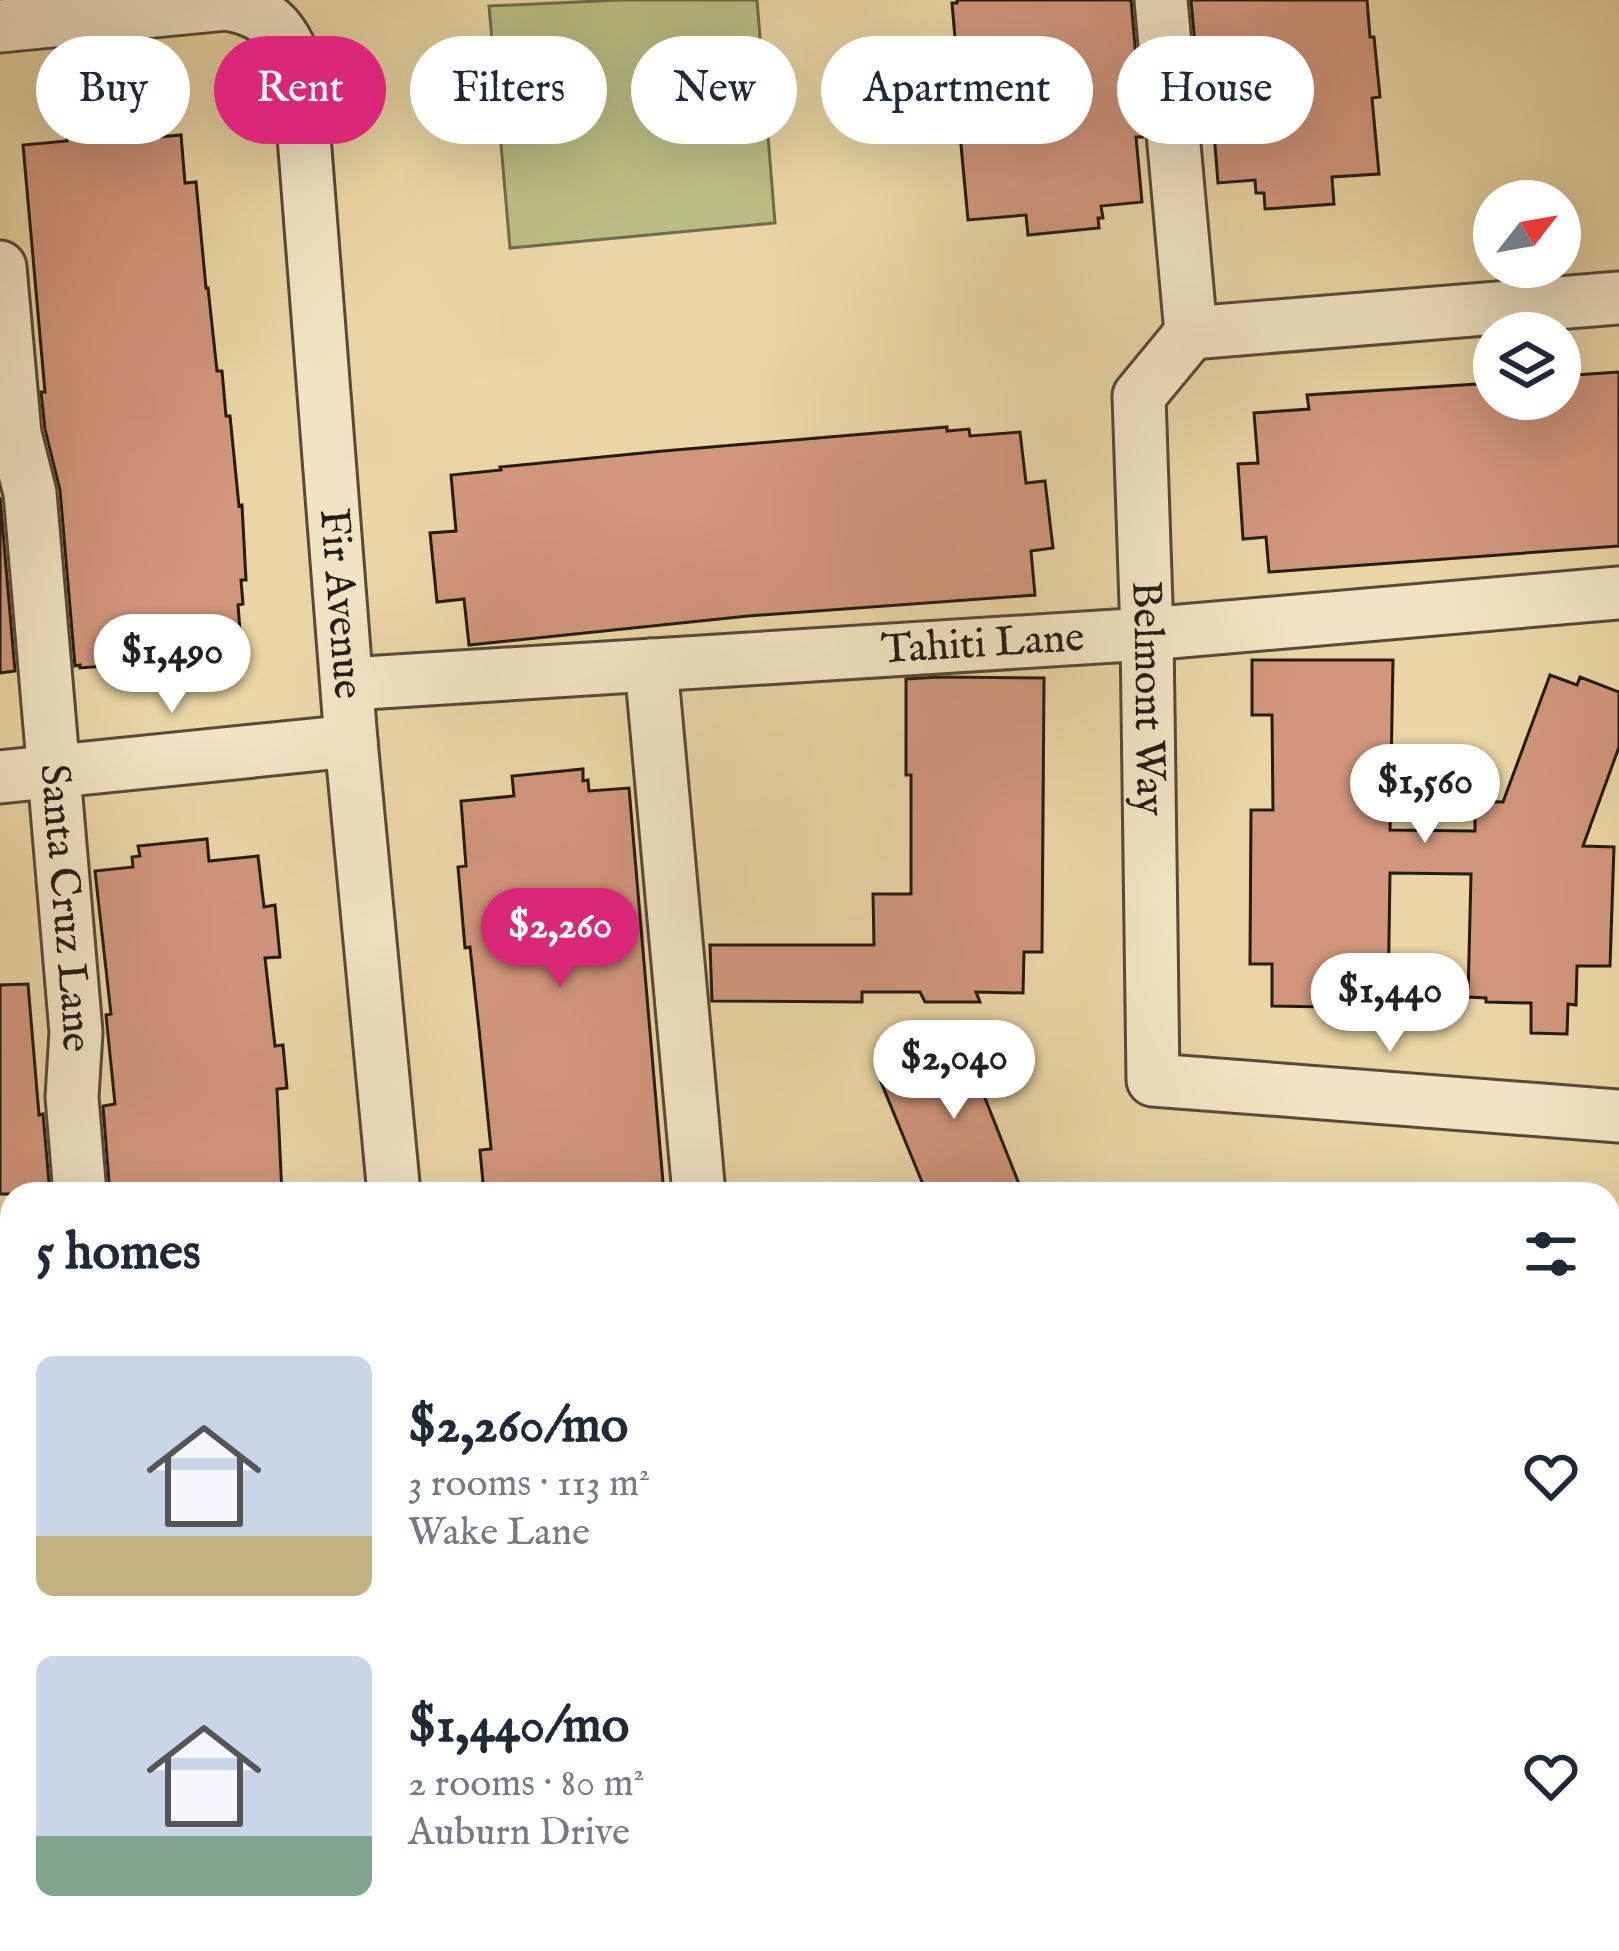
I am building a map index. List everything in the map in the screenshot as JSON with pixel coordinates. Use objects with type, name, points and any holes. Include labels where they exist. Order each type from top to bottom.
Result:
[{"type":"street","points":[[1161,0],[1191,333],[1619,298]]},
{"type":"street","points":[[0,26],[241,8]]},
{"type":"street","name":"Fir Avenue","points":[[241,8],[288,42],[299,72],[393,1182]]},
{"type":"street","name":"Santa Cruz Lane","points":[[0,267],[15,434],[30,494],[76,1032],[72,1096],[79,1182]]},
{"type":"street","name":"Belmont Way","points":[[1191,333],[1139,395],[1148,634],[1154,1080],[1619,1116]]},
{"type":"street","name":"Tahiti Lane","points":[[348,684],[1148,634],[1619,593]]},
{"type":"street","points":[[651,665],[698,1182]]},
{"type":"street","points":[[0,777],[352,741]]},
{"type":"green space","points":[[757,0],[760,36],[631,36],[631,144],[769,144],[775,223],[510,248],[501,144],[607,144],[607,36],[492,36],[489,6]]},
{"type":"building","points":[[1131,0],[1134,36],[1117,36],[1117,144],[1137,144],[1142,202],[1101,206],[1099,228],[1028,235],[1026,215],[968,220],[961,144],[1093,144],[1093,36],[955,36],[952,3]]},
{"type":"building","points":[[1191,0],[1367,0],[1380,97],[1372,98],[1379,174],[1332,177],[1334,204],[1265,209],[1264,193],[1256,193],[1255,180],[1218,183],[1215,144],[1314,144],[1314,36],[1194,36]]},
{"type":"building","points":[[182,144],[185,183],[196,182],[217,371],[222,371],[242,505],[246,580],[241,580],[243,604],[238,605],[242,656],[75,666],[60,490],[41,392],[45,392],[23,145]]},
{"type":"building","points":[[1619,372],[1619,546],[1269,572],[1266,537],[1243,539],[1238,464],[1258,463],[1254,413],[1309,409],[1307,395],[1473,384],[1473,420],[1581,420],[1581,375]]},
{"type":"building","points":[[947,427],[947,431],[969,429],[970,436],[1020,432],[1026,483],[1045,481],[1053,548],[1031,551],[1035,595],[748,616],[469,645],[464,599],[437,602],[430,533],[456,531],[451,475]]},
{"type":"building","points":[[0,497],[15,671],[0,673]]},
{"type":"building","points":[[1252,660],[1393,660],[1390,830],[1475,831],[1475,801],[1503,802],[1550,675],[1577,685],[1580,677],[1619,692],[1619,747],[1583,846],[1614,847],[1610,966],[1577,966],[1576,1005],[1568,1004],[1567,1034],[1531,1033],[1531,1003],[1468,997],[1471,874],[1390,873],[1388,1008],[1272,1006],[1272,964],[1250,964],[1251,810],[1273,810],[1272,715],[1252,715]]},
{"type":"building","points":[[1044,678],[1042,952],[1024,952],[1023,993],[976,992],[980,1002],[925,1002],[920,992],[862,992],[862,1002],[712,1001],[710,945],[874,945],[873,894],[911,894],[906,679]]},
{"type":"building","points":[[583,769],[589,791],[629,788],[663,1182],[483,1182],[480,1150],[491,1149],[458,867],[466,866],[461,801],[514,796],[512,776]]},
{"type":"building","points":[[207,839],[209,861],[258,856],[264,907],[275,905],[280,957],[265,958],[275,1046],[283,1045],[287,1088],[277,1089],[281,1182],[109,1182],[103,1106],[115,1104],[106,1015],[111,1014],[95,871],[133,867],[132,857],[140,856],[138,846]]},
{"type":"building","points":[[28,984],[49,1182],[0,1182],[0,985]]},
{"type":"building","points":[[993,1036],[1010,1076],[981,1088],[1018,1182],[922,1182],[881,1082]]}]
